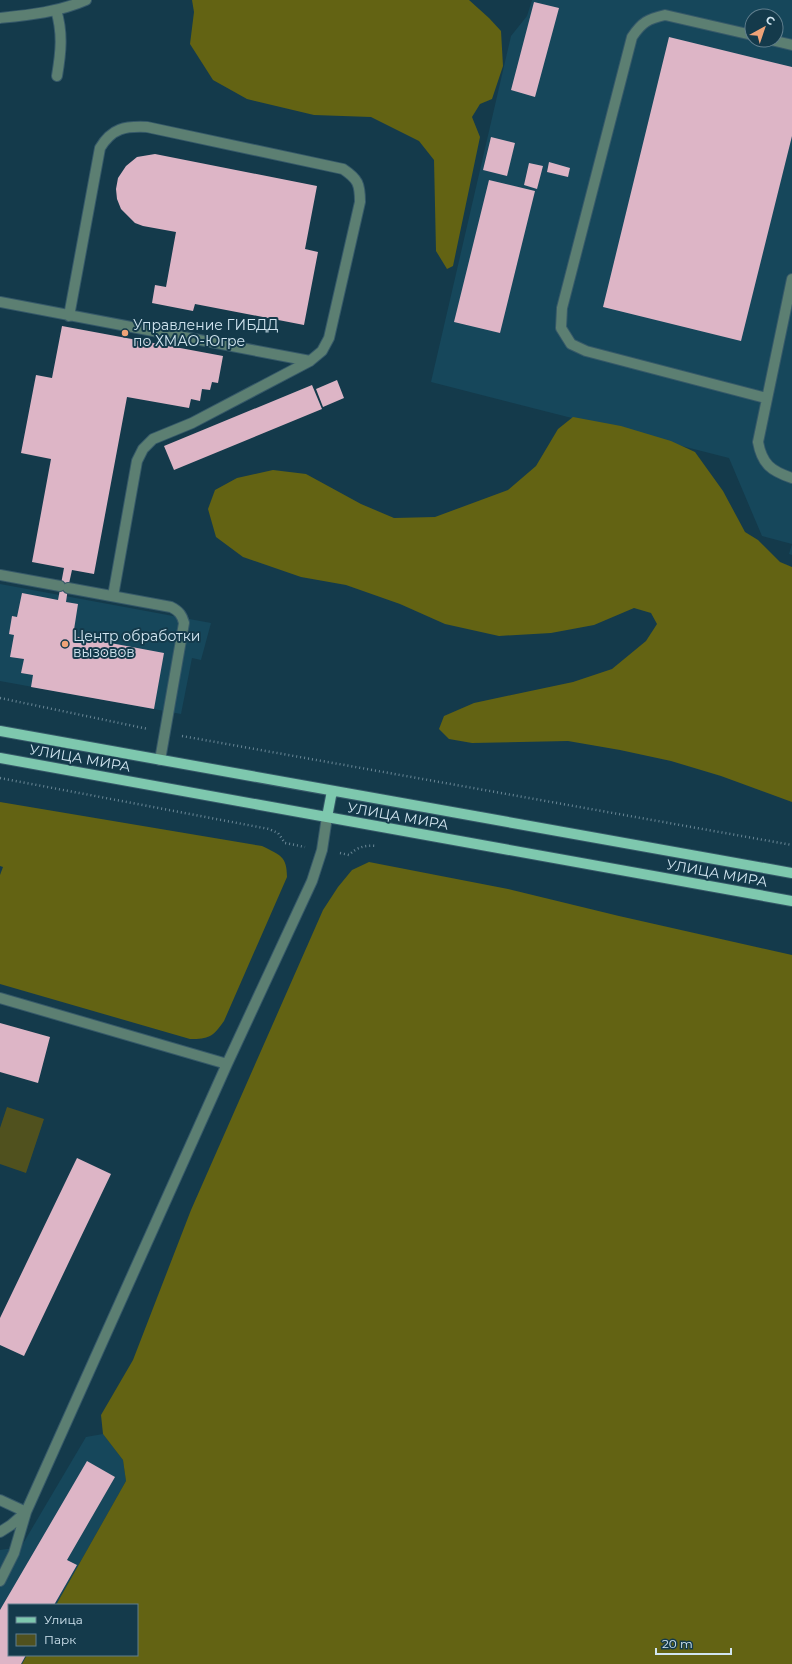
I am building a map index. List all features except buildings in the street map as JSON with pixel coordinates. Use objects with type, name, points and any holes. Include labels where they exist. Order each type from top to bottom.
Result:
[{"type":"main road","name":"УЛИЦА МИРА","points":[[0,731],[792,873]]},
{"type":"main road","name":"УЛИЦА МИРА","points":[[0,758],[792,901]]},
{"type":"main road","points":[[327,818],[332,791]]},
{"type":"street","points":[[0,18],[56,10],[72,6],[86,0]]},
{"type":"street","points":[[56,10],[62,32],[62,46],[57,76]]},
{"type":"street","points":[[744,34],[665,15],[651,18],[640,26],[632,37],[562,308],[560,328],[571,344],[586,351],[766,398]]},
{"type":"street","points":[[69,316],[100,148],[106,138],[117,130],[130,126],[147,127],[343,169],[354,177],[360,188],[360,202],[329,338],[322,351],[310,362],[192,423],[153,439],[142,449],[137,461],[113,596]]},
{"type":"street","points":[[792,279],[758,442],[760,454],[768,466],[781,474],[792,478]]},
{"type":"street","points":[[0,302],[310,362]]},
{"type":"street","points":[[0,575],[171,607],[178,610],[184,623],[160,760]]},
{"type":"street","points":[[0,1582],[14,1553],[26,1512],[312,881],[322,850],[327,818]]},
{"type":"street","points":[[0,998],[228,1064]]},
{"type":"street","points":[[0,1500],[26,1512]]},
{"type":"street","points":[[0,1532],[26,1512]]},
{"type":"path","points":[[0,698],[151,730]]},
{"type":"path","points":[[181,736],[792,845]]},
{"type":"path","points":[[0,778],[269,829],[278,832],[285,843],[349,855],[355,849],[364,846],[382,847]]},
{"type":"shaded area","points":[[192,0],[469,0],[489,18],[501,31],[503,66],[492,99],[480,104],[472,117],[480,137],[453,266],[447,269],[436,251],[434,160],[419,141],[371,117],[314,115],[247,99],[213,80],[190,44],[194,12]]},
{"type":"shaded area","points":[[532,0],[792,0],[792,544],[762,536],[729,458],[431,382],[511,36],[527,16]]},
{"type":"shaded area","points":[[573,417],[621,426],[671,441],[695,452],[723,491],[745,532],[758,540],[780,562],[792,567],[792,802],[721,776],[671,761],[620,750],[568,741],[472,743],[449,739],[439,729],[444,716],[474,703],[573,682],[612,669],[646,641],[657,624],[651,613],[634,608],[594,625],[551,633],[499,636],[445,624],[400,604],[346,585],[301,577],[243,557],[216,537],[208,509],[215,490],[237,478],[273,470],[306,474],[361,504],[394,518],[435,517],[508,490],[536,466],[558,429]]},
{"type":"shaded area","points":[[792,544],[792,555],[789,554]]},
{"type":"shaded area","points":[[0,584],[211,623],[201,660],[192,658],[181,714],[0,681]]},
{"type":"shaded area","points":[[0,802],[262,846],[278,854],[284,860],[287,870],[287,877],[224,1021],[217,1031],[206,1038],[190,1039],[0,984],[0,875],[3,867],[0,866]]},
{"type":"shaded area","points":[[369,862],[508,889],[792,955],[792,1664],[22,1664],[26,1656],[138,1656],[138,1604],[57,1604],[126,1481],[123,1460],[103,1434],[101,1415],[133,1360],[191,1210],[323,910],[338,887],[352,870]]},
{"type":"shaded area","points":[[103,1434],[123,1460],[126,1481],[57,1604],[8,1604],[8,1656],[26,1656],[22,1664],[0,1664],[0,1550],[21,1547],[86,1437]]},
{"type":"green space","points":[[7,1107],[44,1119],[26,1173],[0,1164],[0,1128]]},
{"type":"place","name":"Управление ГИБДД по ХМАО-Югре","points":[[125,333]]},
{"type":"place","name":"Центр обработки вызовов","points":[[65,644]]}]
